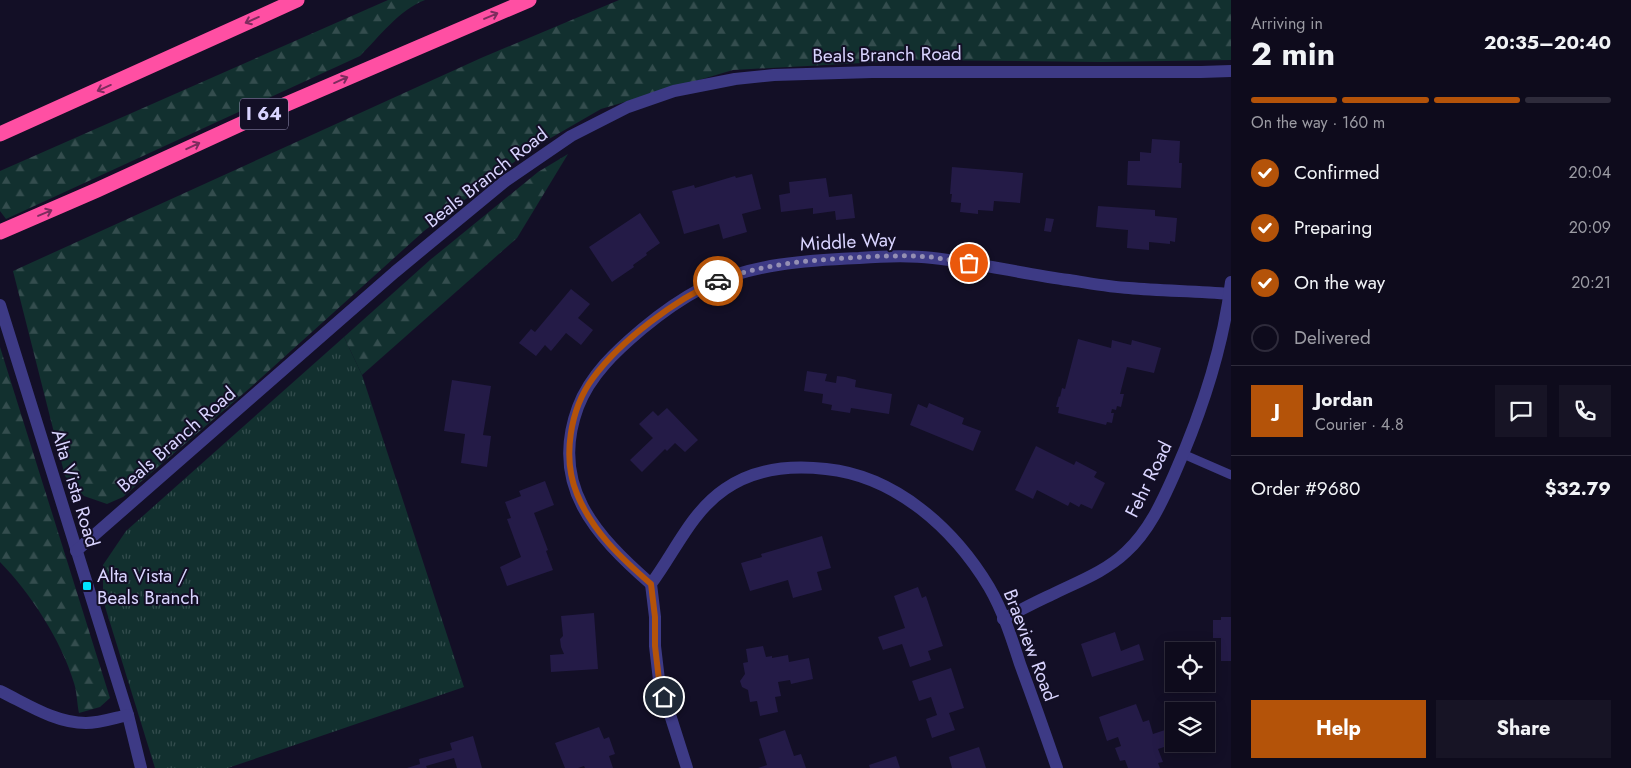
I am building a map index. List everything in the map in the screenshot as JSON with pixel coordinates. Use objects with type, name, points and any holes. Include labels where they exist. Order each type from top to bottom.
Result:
[{"type":"highway","points":[[0,134],[296,0]]},
{"type":"highway","name":"I 64","points":[[0,232],[98,190],[272,110],[529,0]]},
{"type":"street","name":"Beals Branch Road","points":[[76,551],[395,272],[504,182],[571,136],[628,107],[674,91],[735,79],[774,75],[872,72],[1231,71]]},
{"type":"street","name":"Middle Way","points":[[651,584],[600,535],[576,494],[569,460],[573,422],[593,377],[625,343],[676,303],[703,288],[727,278],[780,264],[822,259],[902,256],[931,257],[1066,280],[1128,288],[1230,288]]},
{"type":"street","name":"Fehr Road","points":[[1003,618],[1051,594],[1081,582],[1111,564],[1140,537],[1159,507],[1183,454],[1210,380],[1230,288]]},
{"type":"street","name":"Alta Vista Road","points":[[0,305],[128,715],[141,768]]},
{"type":"street","name":"Braeview Road","points":[[651,584],[665,565],[688,526],[706,504],[724,489],[741,479],[759,472],[789,467],[846,471],[895,491],[942,527],[956,542],[989,588],[1003,618],[1057,768]]},
{"type":"street","points":[[651,584],[659,680],[687,768]]},
{"type":"street","points":[[0,691],[50,716],[73,722],[88,723],[128,715]]},
{"type":"lane","points":[[1183,454],[1231,475]]},
{"type":"green space","points":[[388,0],[425,0],[398,17],[360,56],[6,219],[0,211],[0,171]]},
{"type":"green space","points":[[619,0],[1231,0],[1231,60],[1101,62],[917,60],[733,70],[601,109],[530,150],[424,231],[251,387],[123,497],[107,504],[84,496],[65,476],[13,271],[481,58]]},
{"type":"green space","points":[[568,154],[517,238],[362,375],[344,337],[430,260],[538,172]]},
{"type":"green space","points":[[344,337],[362,375],[464,687],[228,768],[155,768],[103,600],[103,565],[126,531]]},
{"type":"green space","points":[[0,347],[110,698],[100,707],[79,713],[74,683],[53,634],[23,588],[0,562]]},
{"type":"building","points":[[1152,139],[1180,141],[1179,163],[1182,163],[1181,188],[1127,185],[1128,161],[1140,161],[1140,152],[1151,153]]},
{"type":"building","points":[[952,167],[1023,173],[1020,203],[994,201],[993,211],[978,210],[978,214],[960,212],[961,203],[951,202]]},
{"type":"building","points":[[752,174],[761,209],[742,214],[747,232],[723,239],[719,224],[684,234],[672,191],[694,185],[695,188],[735,176],[736,178]]},
{"type":"building","points":[[826,178],[829,197],[852,194],[855,218],[836,220],[835,211],[813,214],[813,208],[781,212],[779,195],[790,193],[789,182]]},
{"type":"building","points":[[1098,206],[1155,210],[1155,216],[1177,218],[1175,242],[1170,241],[1170,244],[1149,242],[1149,250],[1127,248],[1128,230],[1096,227]]},
{"type":"building","points":[[640,213],[660,243],[633,265],[634,267],[612,282],[589,247]]},
{"type":"building","points":[[1046,218],[1054,219],[1051,232],[1044,231]]},
{"type":"building","points":[[571,289],[590,304],[578,318],[593,330],[581,345],[566,333],[551,351],[545,345],[536,356],[519,343],[531,329],[535,332]]},
{"type":"building","points":[[1078,339],[1111,348],[1112,340],[1131,345],[1132,340],[1161,348],[1154,373],[1127,367],[1120,394],[1124,394],[1121,407],[1117,406],[1116,410],[1112,409],[1111,413],[1114,413],[1112,423],[1107,422],[1106,425],[1058,413],[1059,407],[1056,407],[1062,388],[1065,389]]},
{"type":"building","points":[[807,371],[827,374],[825,381],[836,383],[837,376],[845,377],[856,380],[855,387],[892,394],[889,414],[851,408],[850,413],[831,410],[832,405],[822,403],[823,394],[804,391]]},
{"type":"building","points":[[452,380],[491,386],[483,435],[491,436],[487,467],[461,463],[465,434],[444,431]]},
{"type":"building","points":[[929,403],[964,418],[962,424],[981,431],[973,451],[910,425],[918,404],[927,408]]},
{"type":"building","points":[[667,408],[698,440],[685,452],[675,443],[667,451],[665,449],[642,472],[630,460],[653,438],[639,424],[653,411],[658,416]]},
{"type":"building","points":[[1036,446],[1074,465],[1076,461],[1097,472],[1094,477],[1105,483],[1092,509],[1081,504],[1079,507],[1070,502],[1068,506],[1037,490],[1033,499],[1015,490]]},
{"type":"building","points":[[545,481],[554,505],[534,513],[548,550],[546,551],[553,570],[507,586],[500,567],[521,557],[507,519],[511,518],[505,502],[521,496],[519,491]]},
{"type":"building","points":[[822,536],[831,568],[817,572],[822,590],[793,598],[788,580],[750,591],[741,563],[762,557],[761,554]]},
{"type":"building","points":[[918,587],[922,598],[926,596],[943,646],[928,651],[931,660],[910,667],[902,644],[883,650],[878,637],[905,628],[894,596]]},
{"type":"building","points":[[594,613],[598,669],[551,672],[550,655],[564,654],[560,639],[563,636],[561,616]]},
{"type":"building","points":[[1221,617],[1231,617],[1231,661],[1221,661],[1221,638],[1213,638],[1213,620],[1221,620]]},
{"type":"building","points":[[1115,632],[1121,651],[1139,644],[1144,660],[1092,677],[1081,644]]},
{"type":"building","points":[[763,646],[766,657],[772,656],[772,658],[788,655],[789,662],[809,658],[813,679],[791,684],[790,680],[778,682],[781,696],[775,697],[778,712],[760,716],[757,701],[750,702],[748,690],[742,687],[740,681],[745,674],[743,663],[748,662],[746,649]]},
{"type":"building","points":[[951,668],[964,708],[949,713],[955,730],[932,738],[926,719],[937,715],[931,697],[919,701],[912,681]]},
{"type":"building","points":[[1136,704],[1143,722],[1149,720],[1153,734],[1165,730],[1165,747],[1158,749],[1163,762],[1158,763],[1160,768],[1128,768],[1125,760],[1120,761],[1115,748],[1121,746],[1118,737],[1107,741],[1099,717]]},
{"type":"building","points":[[599,727],[604,739],[609,737],[615,754],[609,756],[613,768],[585,768],[584,766],[565,768],[555,743]]},
{"type":"building","points":[[785,730],[794,756],[801,754],[806,768],[758,768],[767,765],[759,739]]},
{"type":"building","points":[[473,736],[482,768],[457,768],[454,758],[426,766],[427,768],[407,768],[420,764],[419,759],[452,750],[450,743]]},
{"type":"building","points":[[979,747],[986,768],[952,768],[949,757]]},
{"type":"building","points":[[896,756],[900,768],[870,768],[869,765]]},
{"type":"way so far","points":[[718,281],[780,264],[822,259],[902,256],[931,257],[969,263]]},
{"type":"place","name":"Alta Vista / Beals Branch","points":[[87,586]]},
{"type":"route","points":[[664,697],[659,680],[655,646],[655,617],[651,584],[600,535],[589,519],[576,494],[572,479],[569,460],[570,440],[573,422],[579,405],[593,377],[625,343],[648,324],[676,303],[718,281]]}]
